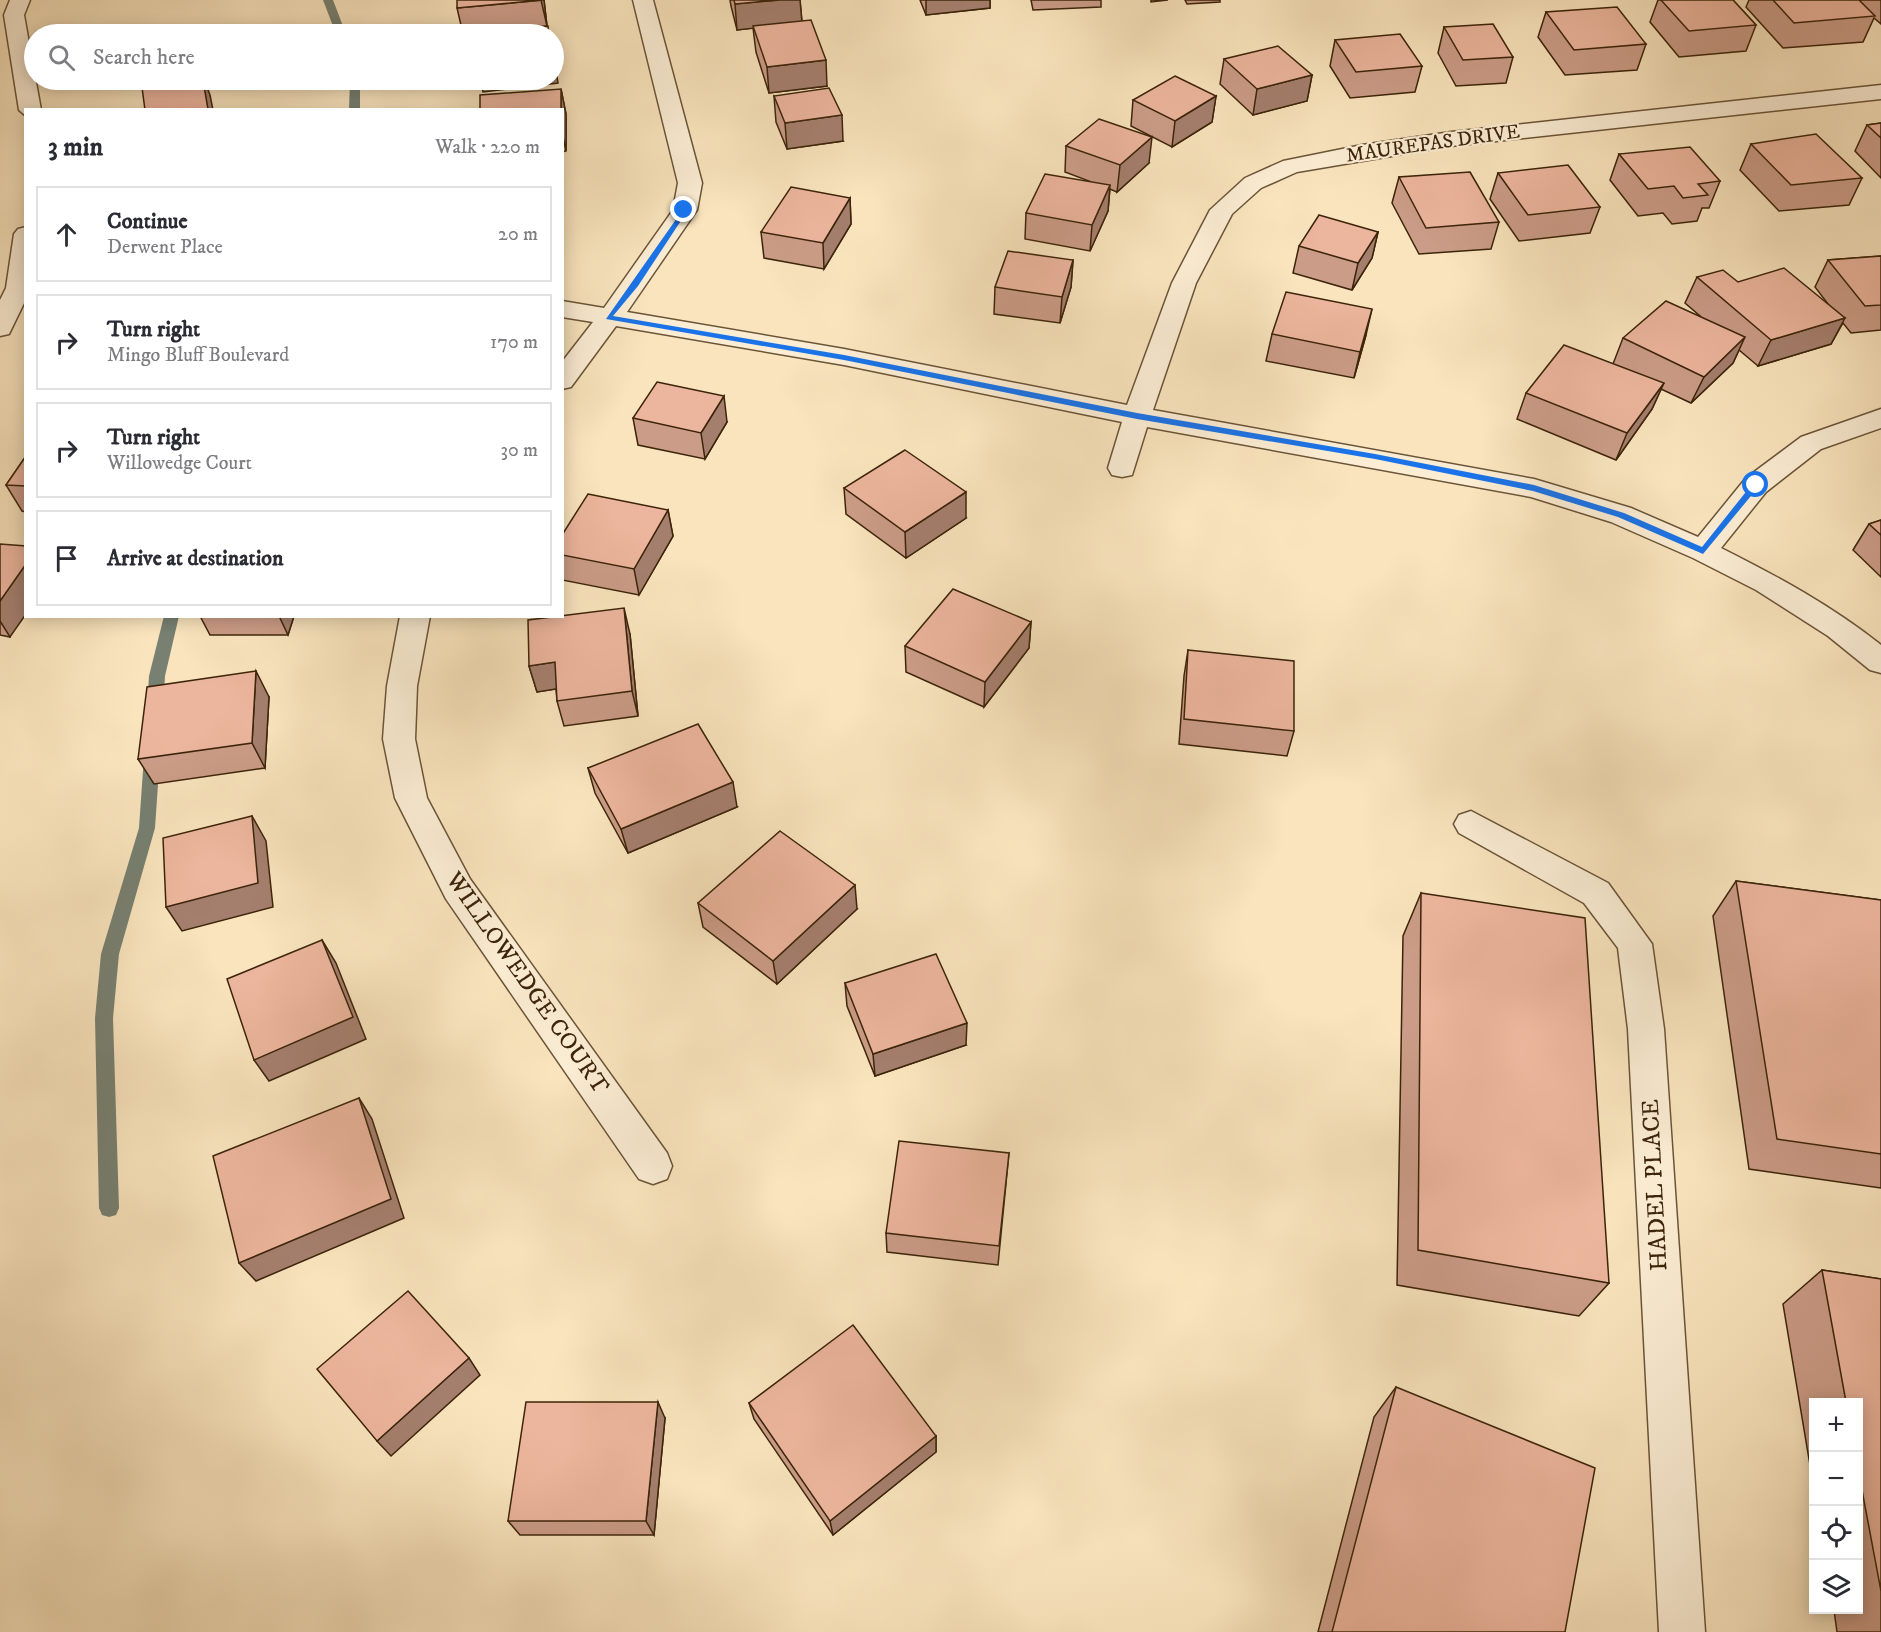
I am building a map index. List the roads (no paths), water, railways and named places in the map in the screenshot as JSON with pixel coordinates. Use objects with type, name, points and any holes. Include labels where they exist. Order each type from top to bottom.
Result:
[{"type":"street","points":[[564,378],[635,284],[684,210],[690,183],[643,0]]},
{"type":"street","points":[[11,11],[24,79]]},
{"type":"street","points":[[26,90],[30,108]]},
{"type":"street","name":"MAUREPAS DRIVE","points":[[1122,468],[1137,416],[1184,283],[1222,210],[1253,183],[1291,166],[1362,152],[1451,139],[1881,92]]},
{"type":"street","points":[[0,328],[14,289],[24,243]]},
{"type":"street","points":[[564,309],[844,357],[1137,416],[1375,457],[1534,488],[1621,515],[1703,551],[1766,583],[1839,628],[1881,662]]},
{"type":"street","points":[[1703,551],[1756,485],[1811,443],[1881,418]]},
{"type":"street","name":"WILLOWEDGE COURT","points":[[415,618],[402,686],[399,739],[411,798],[458,889],[653,1166]]},
{"type":"street","name":"HADEL PLACE","points":[[1472,824],[1596,893],[1635,944],[1646,1029],[1682,1632]]},
{"type":"waterway","points":[[328,0],[337,24]]},
{"type":"waterway","points":[[354,108],[355,90]]},
{"type":"waterway","points":[[155,707],[157,676],[172,618]]},
{"type":"waterway","points":[[109,1208],[104,1018],[110,954],[147,828],[152,756]]}]
